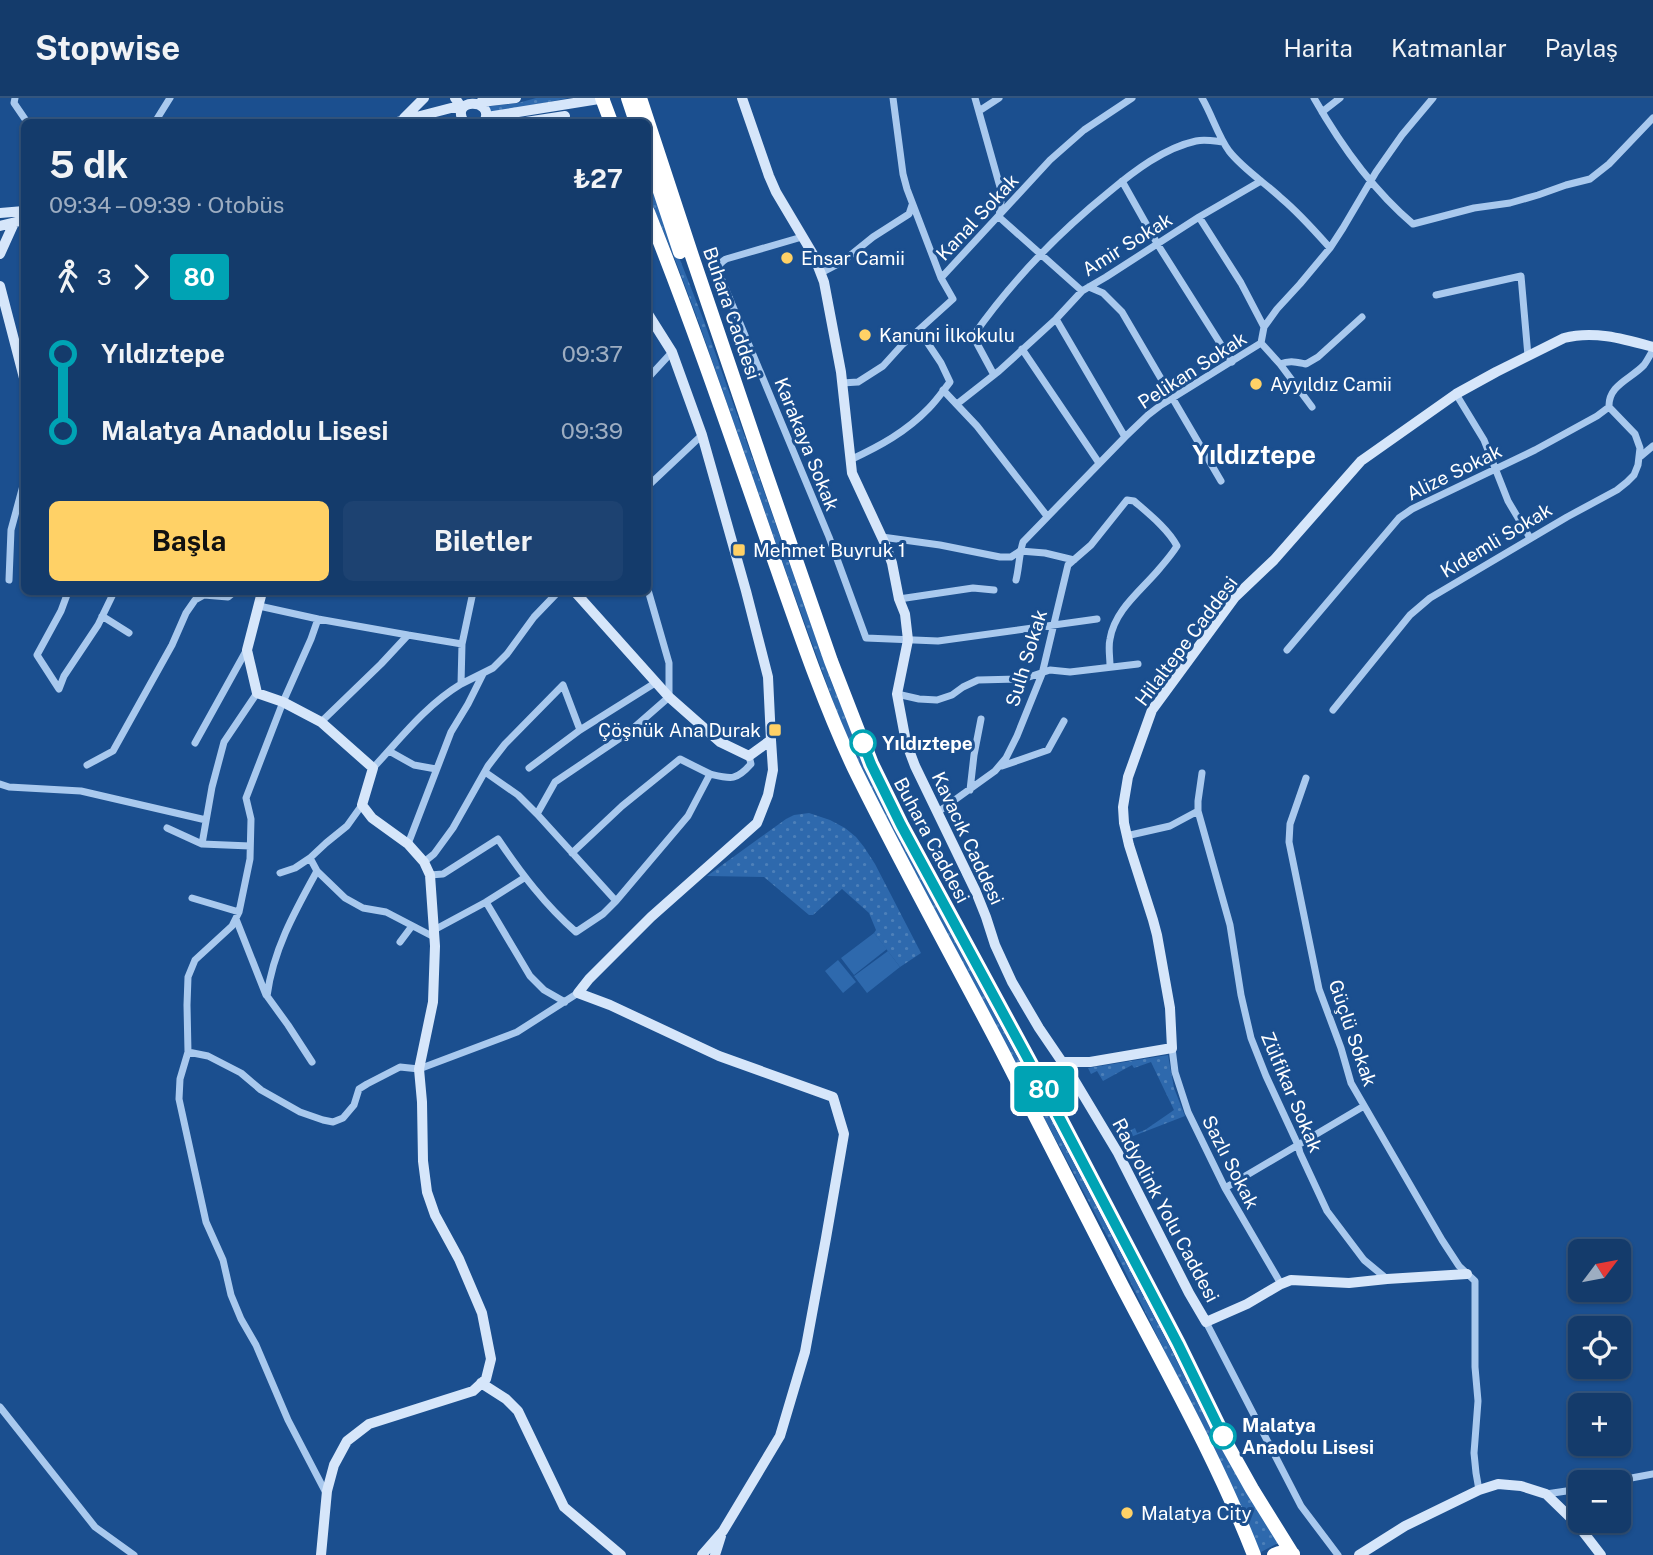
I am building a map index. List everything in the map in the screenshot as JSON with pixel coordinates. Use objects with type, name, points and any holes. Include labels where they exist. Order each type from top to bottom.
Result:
[{"type":"highway","points":[[610,119],[603,101],[637,100],[636,119]]},
{"type":"highway","name":"Buhara Caddesi","points":[[637,100],[644,119]]},
{"type":"highway","name":"Buhara Caddesi","points":[[651,140],[815,616],[871,764],[1178,1344],[1223,1437],[1293,1555]]},
{"type":"highway","points":[[651,164],[685,268],[705,295]]},
{"type":"highway","points":[[651,220],[700,348],[787,596],[852,764],[1172,1379],[1236,1510],[1254,1555]]},
{"type":"highway","points":[[1274,1555],[1293,1555]]},
{"type":"street","points":[[15,98],[14,103],[25,119]]},
{"type":"street","points":[[157,119],[170,98]]},
{"type":"street","points":[[403,119],[424,98]]},
{"type":"street","points":[[408,119],[468,101],[516,98]]},
{"type":"street","name":"Kavacık Caddesi","points":[[742,98],[769,176],[821,273],[834,329],[852,473],[892,563],[899,599],[905,614],[908,640],[897,694],[906,742],[979,900],[995,945],[1013,982],[1039,1028],[1063,1062]]},
{"type":"street","points":[[892,98],[903,174],[912,205],[941,278]]},
{"type":"street","points":[[975,98],[1002,194],[999,217],[1040,254],[1085,288],[1103,293],[1122,312],[1221,481]]},
{"type":"street","points":[[979,111],[999,98]]},
{"type":"street","name":"Kanal Sokak","points":[[842,383],[858,382],[883,366],[953,299],[941,278],[1069,142],[1132,98]]},
{"type":"street","points":[[1202,98],[1230,153],[1297,212],[1330,248]]},
{"type":"street","points":[[1314,98],[1341,142],[1384,197],[1413,224],[1474,208],[1510,203],[1590,179],[1609,164],[1653,118]]},
{"type":"street","points":[[1322,112],[1340,98]]},
{"type":"street","name":"Pelikan Sokak","points":[[1020,551],[1023,542],[1047,516],[1148,415],[1202,378],[1261,343],[1264,327],[1330,248],[1371,180],[1402,135],[1433,98]]},
{"type":"street","points":[[475,100],[486,108],[488,119]]},
{"type":"street","points":[[497,119],[545,108],[603,101]]},
{"type":"street","points":[[545,108],[570,119]]},
{"type":"street","points":[[546,119],[565,116]]},
{"type":"street","points":[[994,375],[973,336],[997,302],[1040,254],[1066,228],[1142,167],[1195,141],[1223,142]]},
{"type":"street","points":[[1122,181],[1158,245],[1232,362]]},
{"type":"street","name":"Amir Sokak","points":[[957,404],[1056,319],[1085,288],[1261,181]]},
{"type":"street","points":[[821,273],[842,262],[873,237],[909,214],[912,205]]},
{"type":"street","points":[[0,213],[21,211]]},
{"type":"street","points":[[1199,218],[1241,283],[1264,327]]},
{"type":"street","points":[[0,226],[19,222]]},
{"type":"street","points":[[0,254],[19,222]]},
{"type":"street","name":"Karakaya Sokak","points":[[802,237],[726,259],[720,263],[719,273],[829,537],[866,638],[908,640]]},
{"type":"street","points":[[1436,295],[1521,276],[1528,356]]},
{"type":"street","points":[[0,286],[21,366]]},
{"type":"street","points":[[1280,364],[1294,361],[1306,364],[1318,357],[1362,317]]},
{"type":"street","points":[[188,1052],[208,1056],[241,1073],[261,1090],[300,1112],[333,1122],[343,1118],[354,1104],[359,1089],[367,1084],[400,1067],[419,1069],[517,1032],[578,993],[651,917],[757,823],[768,795],[773,770],[768,677],[702,435],[672,352],[651,319]]},
{"type":"street","points":[[1056,319],[1125,437]]},
{"type":"street","points":[[850,460],[888,442],[907,428],[931,406],[950,382],[919,330]]},
{"type":"street","name":"Hilaltepe Caddesi","points":[[1172,1048],[1170,1008],[1155,927],[1126,836],[1123,807],[1128,777],[1147,722],[1158,700],[1235,597],[1274,560],[1361,461],[1402,431],[1456,394],[1564,338],[1575,335],[1615,337],[1653,348]]},
{"type":"street","points":[[1261,343],[1312,407]]},
{"type":"street","name":"Alize Sokak","points":[[1287,650],[1399,517],[1535,450],[1597,416],[1609,407],[1609,397],[1613,391],[1644,365],[1653,348]]},
{"type":"street","points":[[1022,349],[1099,463]]},
{"type":"street","points":[[651,375],[672,352]]},
{"type":"street","points":[[943,390],[977,426],[1047,516]]},
{"type":"street","points":[[1456,394],[1484,440],[1508,501],[1530,538]]},
{"type":"street","points":[[1609,407],[1635,434],[1641,456]]},
{"type":"street","points":[[651,483],[702,435]]},
{"type":"street","name":"Kıdemli Sokak","points":[[1333,710],[1420,606],[1530,538],[1617,490],[1634,475],[1641,456],[1653,446]]},
{"type":"street","points":[[9,580],[11,530],[21,493]]},
{"type":"street","name":"Sulh Sokak","points":[[938,812],[1002,766],[1042,674],[1068,565],[1091,545],[1127,500],[1135,501],[1177,546],[1123,610],[1110,636],[1110,666]]},
{"type":"street","points":[[882,537],[1000,557],[1011,557],[1020,551],[1074,559]]},
{"type":"street","points":[[1016,580],[1020,551]]},
{"type":"street","points":[[899,599],[973,589],[994,590]]},
{"type":"street","points":[[67,595],[37,655],[59,689],[112,595]]},
{"type":"street","points":[[87,765],[113,751],[195,600],[204,595],[230,595]]},
{"type":"street","points":[[195,743],[247,650],[261,595]]},
{"type":"street","points":[[461,684],[461,644],[472,595]]},
{"type":"street","points":[[280,873],[295,868],[310,858],[347,827],[362,804],[373,768],[419,716],[448,692],[493,668],[555,595]]},
{"type":"street","points":[[578,595],[668,697],[720,742],[749,756]]},
{"type":"street","points":[[537,814],[555,782],[629,732],[668,697],[669,663],[649,595]]},
{"type":"street","points":[[259,606],[461,644]]},
{"type":"street","points":[[102,616],[129,633]]},
{"type":"street","points":[[318,619],[246,798],[251,819],[250,859],[237,915],[232,926],[195,960],[188,977],[188,1052],[180,1079],[179,1099],[206,1222],[223,1260],[231,1295],[302,1449],[327,1494]]},
{"type":"street","points":[[908,640],[938,641],[1097,619]]},
{"type":"street","points":[[321,722],[408,635]]},
{"type":"street","points":[[202,844],[212,787],[224,742],[257,693],[247,650]]},
{"type":"street","points":[[897,694],[937,700],[978,680],[1023,679],[1050,670],[1070,672],[1138,664]]},
{"type":"street","points":[[408,844],[450,732],[484,674]]},
{"type":"street","points":[[529,768],[580,730],[655,683]]},
{"type":"street","points":[[424,862],[434,854],[453,828],[485,772],[505,744],[564,685],[580,730]]},
{"type":"street","points":[[257,693],[283,702],[321,722],[373,768]]},
{"type":"street","points":[[970,790],[981,719]]},
{"type":"street","points":[[1002,766],[1048,750],[1064,721]]},
{"type":"street","points":[[749,756],[771,740]]},
{"type":"street","points":[[389,751],[414,765],[436,769]]},
{"type":"street","points":[[572,853],[680,759],[710,774],[728,778],[742,775],[751,764],[749,756]]},
{"type":"street","points":[[485,772],[518,795],[616,901]]},
{"type":"street","name":"Zülfikar Sokak","points":[[1202,773],[1198,811],[1230,925],[1251,1038],[1326,1211],[1364,1260],[1387,1279]]},
{"type":"street","points":[[430,875],[443,874],[498,839],[524,878],[576,932],[603,914],[616,901],[688,816],[710,774]]},
{"type":"street","name":"Güçlü Sokak","points":[[1306,778],[1290,824],[1289,849],[1319,989],[1351,1083],[1442,1240],[1467,1274]]},
{"type":"street","points":[[0,785],[81,791],[206,820]]},
{"type":"street","points":[[321,1555],[327,1494],[334,1465],[347,1441],[369,1424],[473,1391],[486,1379],[491,1359],[482,1314],[460,1259],[435,1215],[427,1192],[423,1161],[419,1069],[433,1002],[434,934],[430,875],[424,862],[408,844],[372,818],[362,804]]},
{"type":"street","points":[[1126,836],[1170,826],[1198,811]]},
{"type":"street","points":[[167,828],[202,844],[250,846]]},
{"type":"street","points":[[310,858],[317,871],[345,898],[363,908],[386,912],[434,934]]},
{"type":"street","points":[[267,996],[279,948],[294,912],[317,871]]},
{"type":"street","points":[[434,934],[524,878]]},
{"type":"street","points":[[192,898],[237,915],[267,996],[312,1062]]},
{"type":"street","points":[[486,902],[530,976],[544,990],[565,1002]]},
{"type":"street","points":[[400,942],[412,926]]},
{"type":"street","points":[[993,996],[1013,982]]},
{"type":"street","points":[[578,993],[719,1056],[833,1097],[844,1134],[805,1352],[780,1436],[723,1531],[702,1555]]},
{"type":"street","points":[[1063,1062],[1090,1062],[1172,1048]]},
{"type":"street","name":"Sazlı Sokak","points":[[1172,1048],[1182,1100],[1225,1188],[1281,1284]]},
{"type":"street","name":"Radyolink Yolu Caddesi","points":[[1063,1062],[1118,1153],[1206,1322],[1291,1280],[1349,1283],[1467,1274]]},
{"type":"street","points":[[1225,1188],[1364,1107]]},
{"type":"street","points":[[1467,1274],[1475,1281],[1476,1286],[1475,1367],[1478,1401],[1474,1453],[1479,1490]]},
{"type":"street","points":[[1206,1322],[1301,1506],[1338,1555]]},
{"type":"street","points":[[481,1383],[506,1399],[518,1411],[564,1507],[621,1555]]},
{"type":"street","points":[[0,1407],[95,1527],[134,1555]]},
{"type":"street","points":[[1631,1478],[1653,1474]]},
{"type":"street","points":[[1359,1555],[1405,1526],[1479,1490],[1498,1484],[1546,1494],[1568,1491]]},
{"type":"street","points":[[1546,1494],[1577,1524],[1601,1555]]},
{"type":"street","points":[[583,1523],[613,1555]]},
{"type":"street","points":[[715,1555],[723,1531]]},
{"type":"street","points":[[1293,1555],[1304,1555]]},
{"type":"shaded area","points":[[536,98],[568,98],[489,114],[484,107],[518,103]]},
{"type":"shaded area","points":[[651,186],[704,321],[832,684],[875,785],[1119,1245],[1223,1451],[1278,1543],[1259,1553],[1216,1455],[1114,1249],[903,853],[846,737],[676,262],[651,201]]},
{"type":"shaded area","points":[[809,813],[845,828],[864,847],[921,953],[900,967],[874,933],[876,930],[869,913],[842,889],[813,915],[809,915],[764,877],[707,876],[786,819]]},
{"type":"shaded area","points":[[874,933],[887,949],[854,975],[841,958]]},
{"type":"shaded area","points":[[888,951],[900,967],[867,993],[854,976]]},
{"type":"shaded area","points":[[838,960],[856,982],[843,993],[825,971]]},
{"type":"shaded area","points":[[1168,1055],[1174,1088],[1185,1116],[1123,1140],[1115,1123],[1123,1119],[1129,1131],[1135,1128],[1137,1133],[1174,1110],[1151,1062],[1134,1068],[1132,1065],[1103,1081],[1097,1071],[1091,1074],[1088,1068]]},
{"type":"bus line","name":"80","points":[[863,743],[901,825],[1048,1096],[1223,1436]]},
{"type":"place","name":"Ensar Camii","points":[[787,258]]},
{"type":"place","name":"Kanuni İlkokulu","points":[[865,335]]},
{"type":"place","name":"Ayyıldız Camii","points":[[1256,384]]},
{"type":"place","name":"Mehmet Buyruk 1","points":[[739,550]]},
{"type":"place","name":"Çöşnük Ana Durak","points":[[775,730]]},
{"type":"place","name":"Yıldıztepe","points":[[863,743]]},
{"type":"place","name":"Malatya Anadolu Lisesi","points":[[1223,1436]]},
{"type":"place","name":"Malatya City","points":[[1127,1513]]},
{"type":"district","name":"Yıldıztepe","points":[[1254,455]]}]
